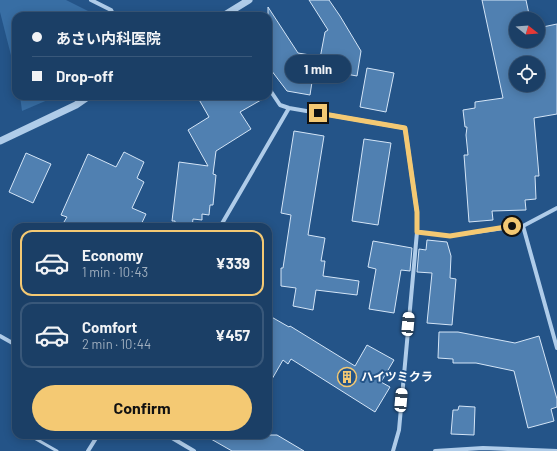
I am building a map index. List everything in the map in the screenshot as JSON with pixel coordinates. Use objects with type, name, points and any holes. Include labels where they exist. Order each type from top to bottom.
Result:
[{"type":"street","points":[[91,0],[111,10],[112,12]]},
{"type":"street","points":[[229,12],[248,0]]},
{"type":"street","points":[[272,93],[280,105],[289,108],[405,128],[417,212],[417,232],[399,430],[393,451]]},
{"type":"street","points":[[0,141],[82,100]]},
{"type":"street","points":[[222,223],[289,108]]},
{"type":"street","points":[[557,208],[523,226],[557,348]]},
{"type":"street","points":[[0,336],[12,343]]},
{"type":"street","points":[[88,451],[96,439]]},
{"type":"street","points":[[174,439],[194,451]]},
{"type":"street","points":[[435,451],[483,448],[557,451]]},
{"type":"lane","points":[[417,232],[450,236],[523,226]]},
{"type":"lane","points":[[36,439],[57,451]]},
{"type":"shaded area","points":[[0,0],[66,0],[90,12],[12,12],[12,59],[0,12]]},
{"type":"shaded area","points":[[21,100],[48,100],[22,111]]},
{"type":"building","points":[[309,0],[329,0],[340,16],[361,51],[357,76],[318,69],[325,32],[328,30]]},
{"type":"building","points":[[482,0],[526,0],[529,12],[509,12],[509,48],[545,48],[545,27],[557,24],[557,114],[534,118],[539,176],[535,176],[536,199],[525,200],[526,210],[492,211],[493,220],[469,222],[464,155],[468,155],[466,135],[467,127],[465,127],[463,110],[475,108],[475,102],[503,98]]},
{"type":"building","points":[[272,13],[298,53],[316,56],[310,95],[287,91],[272,71]]},
{"type":"building","points":[[367,68],[394,73],[386,112],[360,107]]},
{"type":"building","points":[[199,100],[261,100],[240,112],[251,129],[216,151],[213,174],[216,175],[213,205],[210,205],[209,215],[202,214],[202,220],[193,219],[192,223],[175,223],[175,221],[172,221],[179,162],[208,166],[188,130],[209,117]]},
{"type":"building","points":[[294,131],[324,136],[308,235],[325,238],[321,261],[325,261],[323,276],[359,281],[357,295],[316,290],[313,310],[293,306],[296,288],[281,286],[281,268],[283,268],[291,215],[281,213]]},
{"type":"building","points":[[364,139],[391,143],[378,225],[352,221]]},
{"type":"building","points":[[124,152],[144,162],[137,178],[144,182],[132,208],[146,214],[142,223],[63,223],[67,217],[61,215],[88,154],[116,167]]},
{"type":"building","points":[[26,153],[51,164],[33,203],[9,192]]},
{"type":"building","points":[[427,240],[447,242],[451,256],[450,278],[456,279],[452,325],[427,323],[432,273],[417,272],[419,249],[426,250]]},
{"type":"building","points":[[373,241],[412,248],[410,271],[401,270],[394,313],[369,309],[376,269],[368,267]]},
{"type":"building","points":[[272,317],[289,327],[290,326],[355,366],[367,345],[394,360],[381,382],[390,387],[375,412],[291,359],[288,364],[283,360],[272,379]]},
{"type":"building","points":[[439,332],[458,332],[515,343],[539,336],[557,399],[557,407],[551,409],[554,421],[528,428],[514,371],[476,363],[453,363],[453,359],[438,358]]},
{"type":"building","points":[[459,406],[475,407],[474,435],[451,434],[453,410],[458,410]]},
{"type":"building","points":[[272,435],[277,435],[304,451],[232,451],[211,439],[272,439]]},
{"type":"place","name":"ハイツミクラ","points":[[347,377]]},
{"type":"route","points":[[318,113],[405,128],[417,212],[417,232],[450,236],[512,226]]}]
